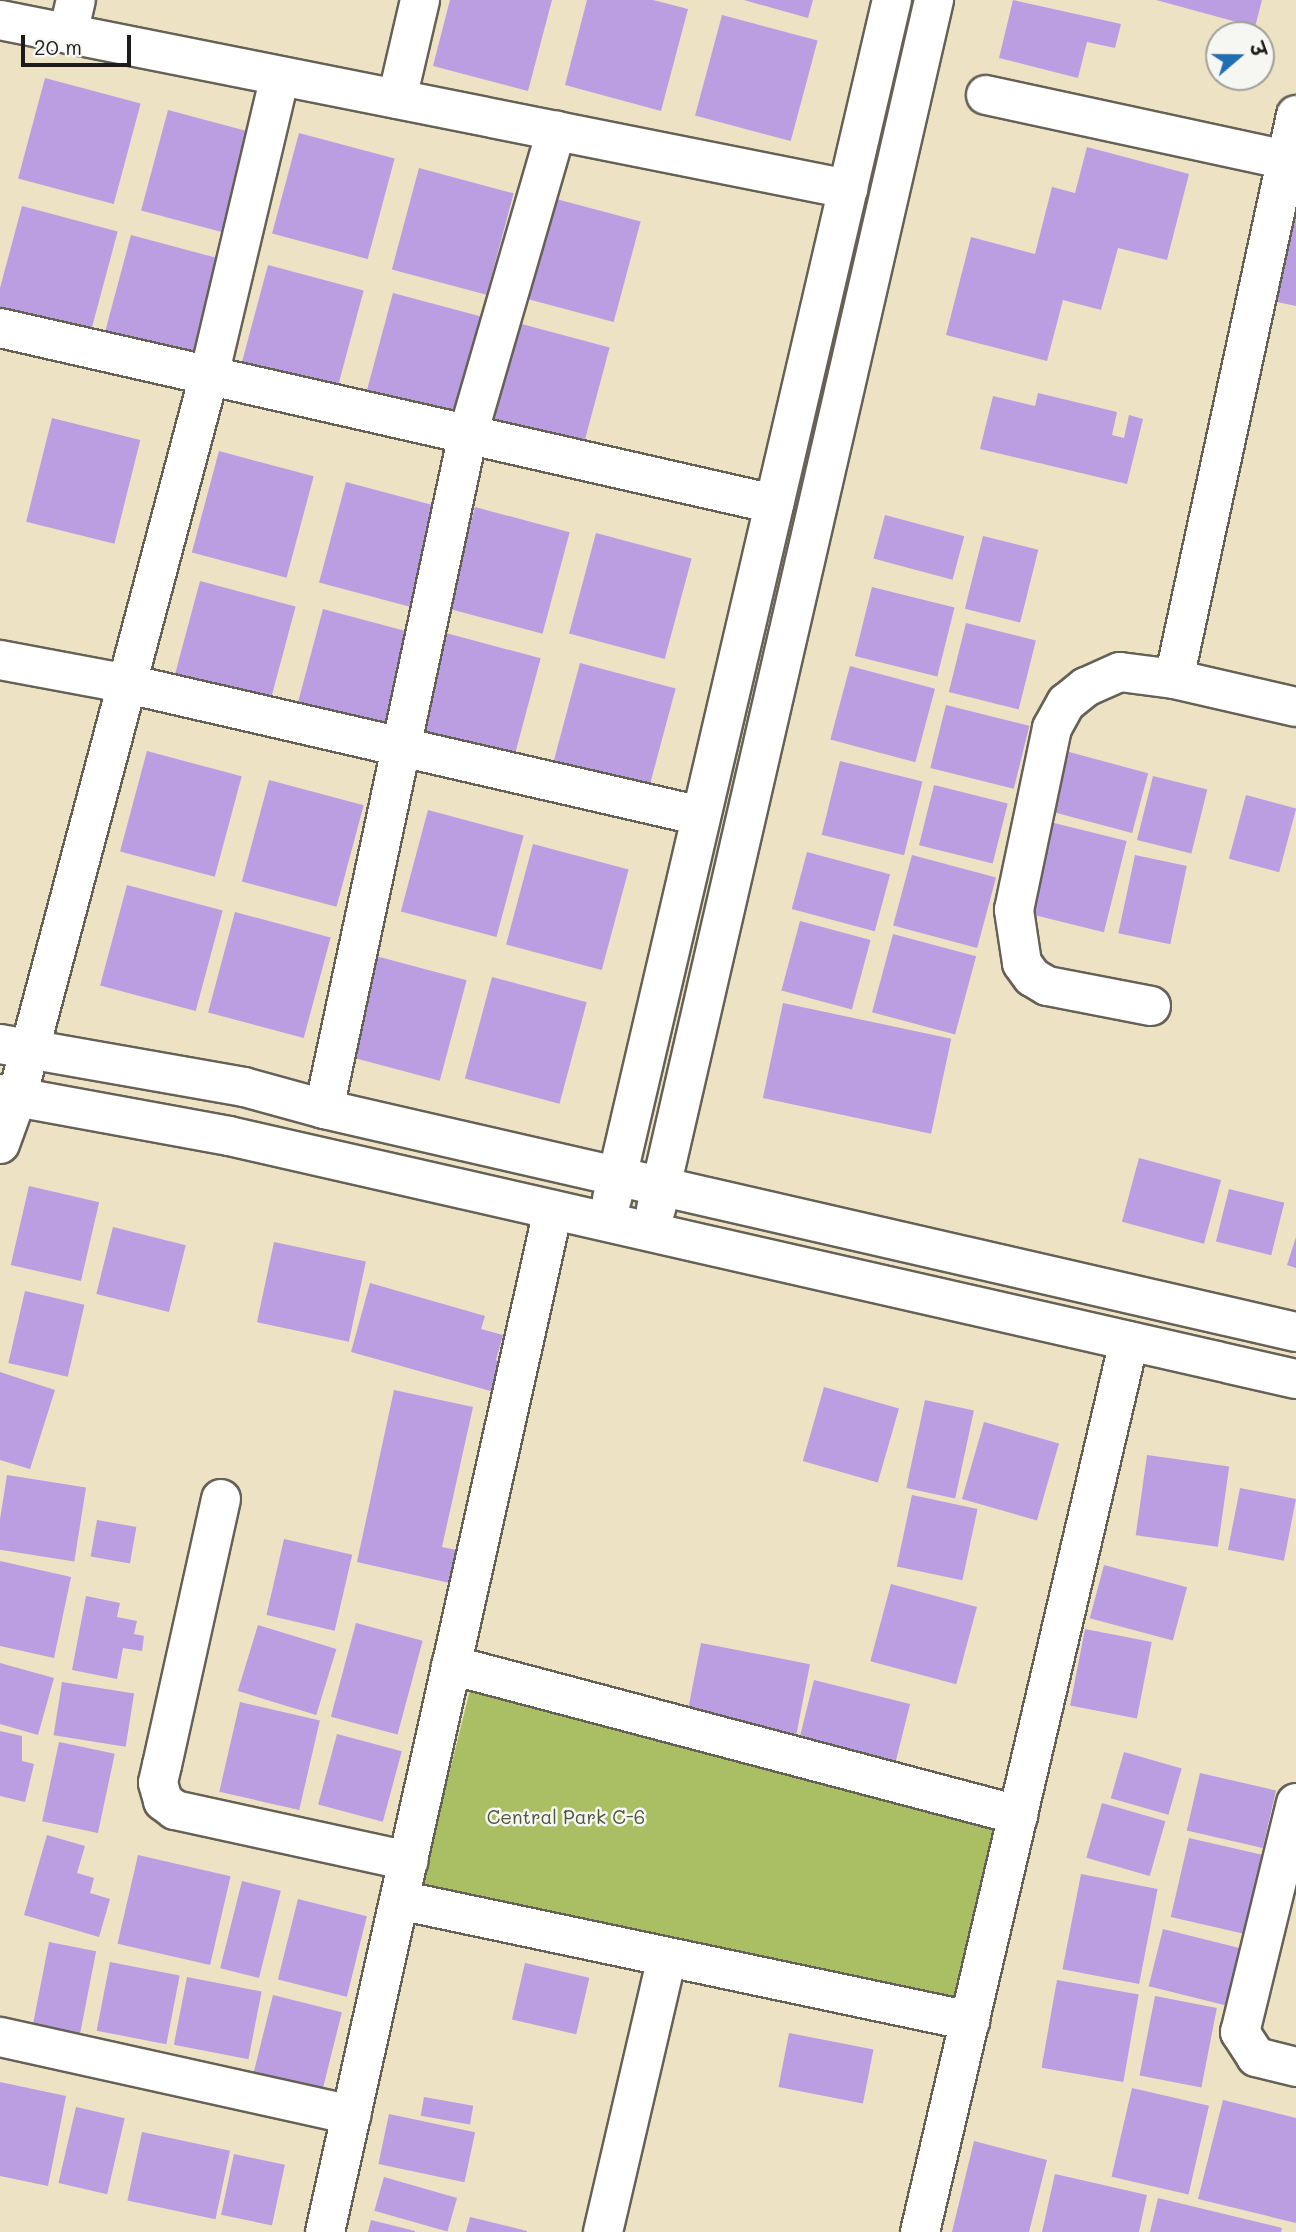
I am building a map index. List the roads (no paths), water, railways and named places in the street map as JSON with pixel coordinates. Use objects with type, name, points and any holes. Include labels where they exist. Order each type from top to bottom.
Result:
[{"type":"street","points":[[397,99],[420,0]]},
{"type":"street","points":[[608,1222],[892,0]]},
{"type":"street","points":[[652,1232],[934,0]]},
{"type":"street","points":[[0,20],[72,17],[280,76],[848,189]]},
{"type":"street","points":[[0,1144],[15,1047],[128,684],[209,376],[280,76]]},
{"type":"street","points":[[986,95],[1291,161]]},
{"type":"street","points":[[1174,679],[1291,161],[1296,115]]},
{"type":"street","points":[[324,1110],[468,434],[556,131]]},
{"type":"street","points":[[0,328],[774,504]]},
{"type":"street","points":[[0,660],[128,684],[701,816]]},
{"type":"street","points":[[1151,1006],[1047,986],[1032,977],[1022,964],[1014,935],[1014,910],[1052,728],[1066,703],[1086,687],[1120,671],[1174,679],[1296,707]]},
{"type":"street","points":[[15,1047],[244,1087],[324,1110],[662,1184],[1296,1332]]},
{"type":"street","points":[[8,1096],[229,1136],[1296,1379]]},
{"type":"street","points":[[325,2232],[554,1210]]},
{"type":"street","points":[[920,2232],[1129,1341]]},
{"type":"street","points":[[220,1499],[158,1783],[163,1801],[175,1810],[408,1861]]},
{"type":"street","points":[[451,1665],[1018,1815]]},
{"type":"street","points":[[1296,1803],[1240,2032],[1256,2057],[1296,2067]]},
{"type":"street","points":[[399,1900],[970,2021]]},
{"type":"street","points":[[603,2232],[667,1957]]},
{"type":"street","points":[[0,2037],[351,2115]]},
{"type":"park label","name":"Central Park C-6","points":[[566,1817]]}]
